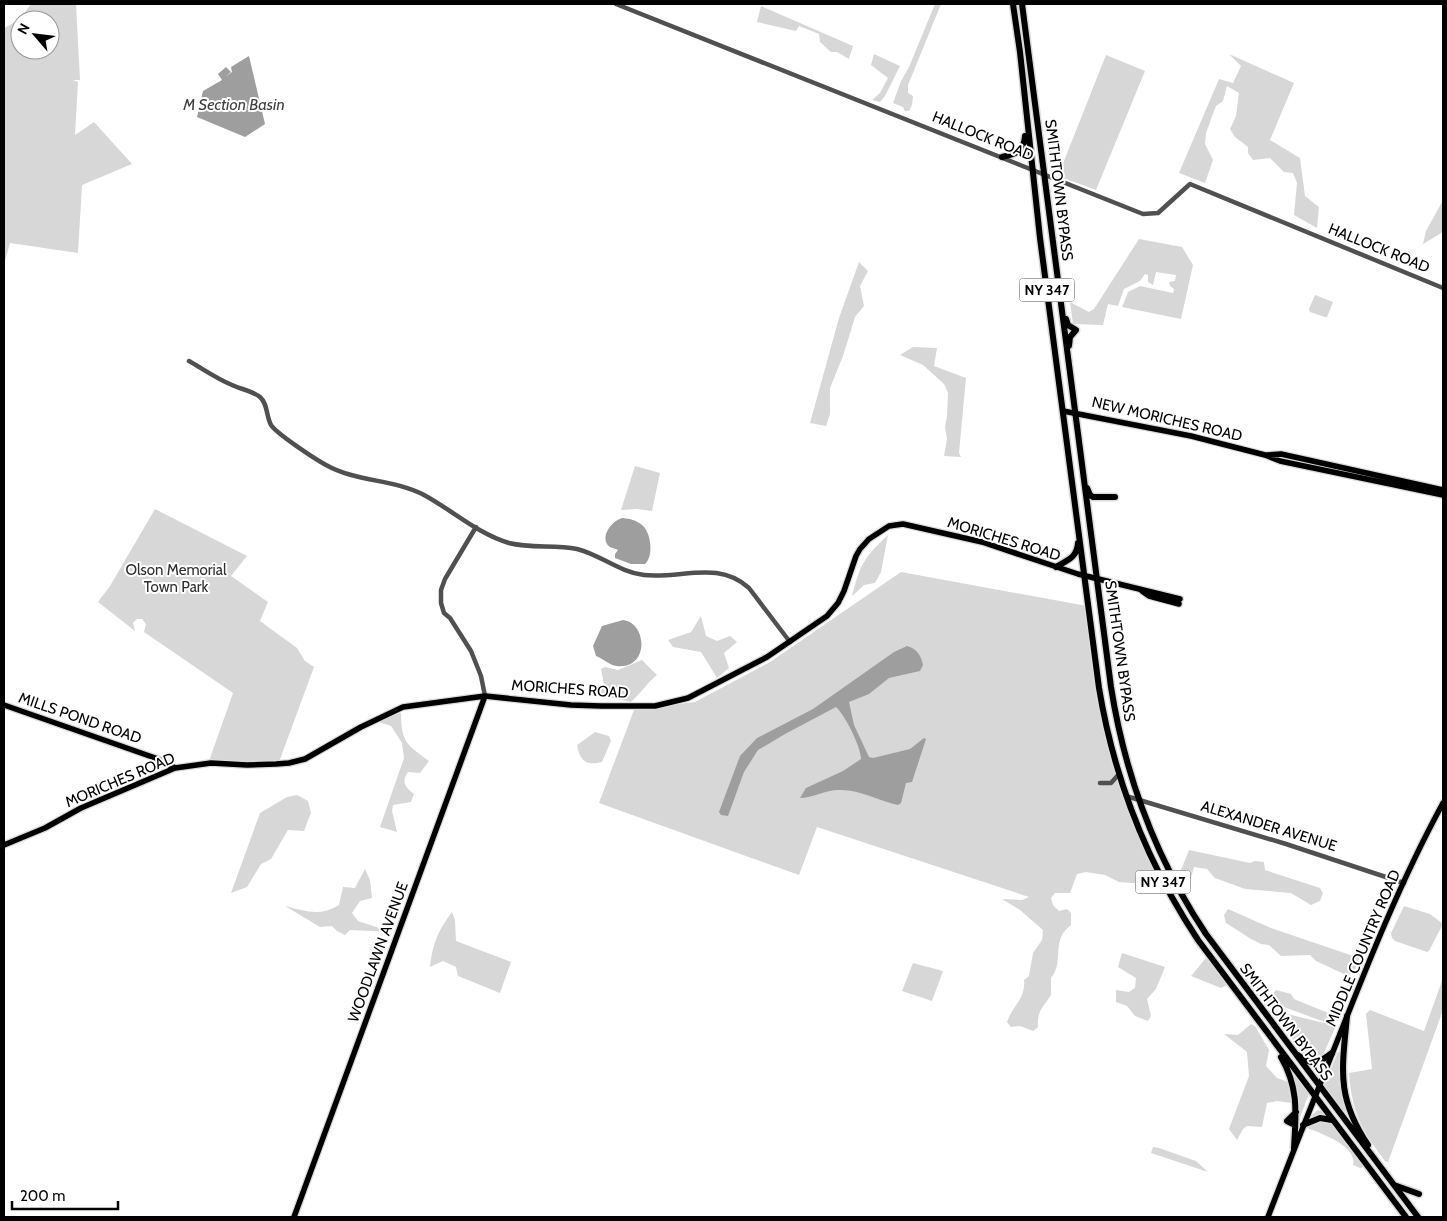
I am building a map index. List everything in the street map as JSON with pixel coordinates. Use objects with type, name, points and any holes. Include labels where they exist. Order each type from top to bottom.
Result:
[{"type":"highway","name":"SMITHTOWN BYPASS","points":[[1013,4],[1084,576],[1101,700],[1118,774],[1144,843],[1177,907],[1205,951],[1406,1217]]},
{"type":"highway","name":"SMITHTOWN BYPASS","points":[[1024,4],[1044,174],[1115,713],[1138,799],[1161,855],[1192,912],[1220,956],[1418,1217]]},
{"type":"highway","points":[[1002,157],[1016,154],[1021,150],[1024,144],[1027,125]]},
{"type":"highway","points":[[1061,305],[1068,324],[1076,330],[1070,338],[1068,357]]},
{"type":"highway","points":[[1084,483],[1092,497],[1115,497],[1094,502],[1088,514]]},
{"type":"highway","points":[[1056,567],[1076,554],[1078,530]]},
{"type":"highway","points":[[1347,1016],[1342,1062],[1346,1095],[1356,1124],[1380,1166]]},
{"type":"highway","points":[[1268,1034],[1291,1079],[1296,1096],[1296,1112],[1299,1125],[1294,1148]]},
{"type":"highway","points":[[1291,1049],[1305,1060],[1311,1062],[1321,1061],[1332,1053]]},
{"type":"highway","points":[[1299,1125],[1317,1118],[1332,1120]]},
{"type":"highway","points":[[1393,1184],[1419,1194],[1413,1198],[1410,1206]]},
{"type":"main road","name":"NEW MORICHES ROAD","points":[[1063,411],[1190,436],[1280,460],[1443,495]]},
{"type":"main road","name":"NEW MORICHES ROAD","points":[[1265,455],[1281,454],[1443,490]]},
{"type":"main road","name":"MORICHES ROAD","points":[[4,845],[45,828],[81,808],[175,768],[212,763],[247,765],[297,761],[314,754],[403,706],[485,696],[571,705],[655,706],[679,701],[707,689],[767,657],[827,616],[838,603],[844,591],[860,549],[870,539],[889,526],[903,524],[982,542],[1084,576],[1150,591],[1180,601]]},
{"type":"main road","name":"WOODLAWN AVENUE","points":[[294,1217],[485,696]]},
{"type":"main road","name":"MILLS POND ROAD","points":[[4,705],[161,760],[175,768]]},
{"type":"main road","name":"MIDDLE COUNTRY ROAD","points":[[1299,1125],[1315,1096],[1365,969],[1443,802]]},
{"type":"main road","points":[[1268,1217],[1294,1148]]},
{"type":"street","name":"HALLOCK ROAD","points":[[616,4],[1143,214],[1158,213],[1190,184],[1443,288]]},
{"type":"street","points":[[189,361],[225,382],[259,396],[266,406],[272,426],[326,466],[419,492],[495,538],[516,544],[530,547],[576,549],[635,573],[682,575],[716,572],[728,575],[743,582],[749,588],[790,642]]},
{"type":"street","points":[[476,527],[444,579],[441,590],[441,603],[444,613],[450,618],[471,651],[481,676],[485,696]]},
{"type":"street","points":[[1100,783],[1111,783],[1118,774]]},
{"type":"street","name":"ALEXANDER AVENUE","points":[[1126,796],[1404,882]]},
{"type":"green space","points":[[31,4],[76,4],[80,80],[73,80],[78,82],[75,135],[94,122],[132,164],[82,185],[78,253],[10,243],[4,264],[4,28],[10,25],[10,60],[60,60],[60,10],[26,10]]},
{"type":"green space","points":[[935,4],[941,4],[908,85],[908,93],[913,96],[912,105],[909,111],[905,111],[903,107],[893,103]]},
{"type":"green space","points":[[761,6],[853,46],[849,59],[837,52],[831,52],[820,42],[819,34],[799,26],[796,31],[757,22]]},
{"type":"green space","points":[[874,54],[900,66],[880,102],[872,100],[880,93],[888,78],[871,65]]},
{"type":"green space","points":[[1229,54],[1294,83],[1270,140],[1300,158],[1305,196],[1319,207],[1317,228],[1294,215],[1297,183],[1293,173],[1284,172],[1270,158],[1253,160],[1248,153],[1248,147],[1235,137],[1230,129],[1236,116],[1239,93],[1227,86],[1223,101],[1216,106],[1206,133],[1205,144],[1213,160],[1205,183],[1179,173],[1219,79],[1233,83],[1241,66]]},
{"type":"green space","points":[[1106,55],[1145,71],[1096,190],[1058,176]]},
{"type":"green space","points":[[1443,200],[1443,232],[1423,244],[1426,231]]},
{"type":"green space","points":[[1139,239],[1182,247],[1193,265],[1181,319],[1122,307],[1128,292],[1140,286],[1173,293],[1174,289],[1170,286],[1169,282],[1175,281],[1176,275],[1156,272],[1153,285],[1148,282],[1148,275],[1145,274],[1140,281],[1124,289],[1118,306],[1108,304],[1103,325],[1073,324],[1070,302],[1089,312],[1094,309]]},
{"type":"green space","points":[[859,262],[868,271],[860,286],[864,306],[855,317],[843,356],[830,388],[830,414],[826,426],[810,423],[839,318]]},
{"type":"green space","points":[[1315,295],[1333,302],[1327,317],[1310,312],[1309,309]]},
{"type":"green space","points":[[913,347],[937,348],[934,366],[966,378],[959,453],[961,457],[944,456],[947,439],[945,427],[948,393],[944,384],[923,365],[900,355]]},
{"type":"green space","points":[[635,466],[660,473],[652,511],[637,509],[621,510]]},
{"type":"green space","name":"Olson Memorial Town Park","points":[[155,509],[247,556],[231,576],[268,602],[260,621],[297,648],[305,661],[314,667],[279,762],[209,761],[233,693],[144,632],[146,624],[142,619],[137,619],[133,623],[135,631],[98,602],[110,586]]},
{"type":"green space","points":[[888,535],[881,572],[875,583],[864,585],[852,596],[864,562],[873,549]]},
{"type":"green space","points":[[901,572],[1087,606],[1110,749],[1145,853],[1164,891],[1145,884],[1119,882],[1105,875],[1086,872],[1077,874],[1070,893],[1055,893],[1051,898],[1053,905],[1059,911],[1067,909],[1071,913],[1071,925],[1061,937],[1057,965],[1051,978],[1051,995],[1040,1013],[1038,1027],[1033,1031],[1020,1026],[1011,1027],[1007,1022],[1023,992],[1024,980],[1029,976],[1033,953],[1042,940],[1043,930],[1020,910],[1002,899],[1022,900],[1029,897],[817,827],[799,875],[599,803],[634,710],[695,702],[770,662]]},
{"type":"green space","points":[[701,616],[706,636],[717,641],[730,636],[737,642],[724,653],[729,668],[717,678],[701,652],[673,647],[668,640],[691,632]]},
{"type":"green space","points":[[642,660],[657,675],[631,702],[599,695],[604,685],[601,669],[605,667],[618,670]]},
{"type":"green space","points":[[401,713],[404,737],[415,751],[429,761],[420,773],[408,772],[406,776],[404,782],[414,794],[411,802],[393,805],[392,811],[397,832],[380,827],[404,758],[402,743],[391,726],[379,722],[391,715]]},
{"type":"green space","points":[[595,732],[609,736],[611,741],[602,762],[588,763],[580,755],[577,745]]},
{"type":"green space","points":[[297,795],[308,801],[311,813],[304,831],[288,830],[271,859],[261,864],[247,887],[231,893],[260,813],[287,797]]},
{"type":"green space","points":[[1189,850],[1250,863],[1255,861],[1264,862],[1265,870],[1320,888],[1323,893],[1320,901],[1311,905],[1291,893],[1245,889],[1215,878],[1207,869],[1194,867],[1190,881],[1181,870]]},
{"type":"green space","points":[[365,869],[370,880],[372,898],[360,901],[352,913],[358,921],[391,932],[350,930],[345,935],[332,926],[320,927],[285,906],[312,912],[332,909],[339,905],[343,887],[355,888]]},
{"type":"green space","points":[[1404,906],[1430,914],[1443,924],[1429,951],[1427,952],[1395,941],[1392,938],[1391,933]]},
{"type":"green space","points":[[1228,909],[1271,928],[1359,958],[1354,973],[1346,975],[1316,961],[1310,955],[1281,956],[1269,945],[1261,944],[1251,939],[1226,923],[1224,915]]},
{"type":"green space","points":[[452,912],[455,920],[456,941],[511,962],[500,993],[458,976],[456,967],[443,961],[430,967],[437,937]]},
{"type":"green space","points":[[1122,953],[1165,967],[1156,989],[1147,999],[1151,1016],[1148,1021],[1135,1016],[1127,1006],[1116,1002],[1116,990],[1129,992],[1135,988],[1136,978],[1118,967]]},
{"type":"green space","points":[[1206,958],[1227,985],[1221,988],[1191,976]]},
{"type":"green space","points":[[913,963],[943,971],[932,1001],[902,991]]},
{"type":"green space","points":[[1443,978],[1443,1010],[1388,1162],[1385,1161],[1364,1130],[1350,1087],[1349,1073],[1372,1069],[1366,1014],[1370,1010],[1424,1031]]},
{"type":"green space","points":[[1276,990],[1291,994],[1294,999],[1338,1017],[1338,1020],[1330,1024],[1276,1004],[1269,1007],[1265,1000]]},
{"type":"green space","points":[[1271,1010],[1336,1026],[1319,1064],[1315,1066],[1311,1064]]},
{"type":"green space","points":[[1251,1024],[1255,1026],[1269,1050],[1266,1066],[1277,1078],[1288,1082],[1291,1103],[1277,1101],[1267,1103],[1262,1127],[1247,1126],[1243,1129],[1237,1140],[1229,1129],[1249,1076],[1247,1052],[1224,1034],[1238,1035]]},
{"type":"green space","points":[[1338,1052],[1340,1052],[1339,1082],[1346,1114],[1324,1085]]},
{"type":"green space","points":[[1290,1065],[1310,1091],[1296,1128],[1296,1089]]},
{"type":"green space","points":[[1318,1110],[1323,1112],[1363,1164],[1363,1167],[1360,1168],[1353,1165],[1353,1158],[1350,1152],[1337,1141],[1307,1128],[1313,1114]]},
{"type":"green space","points":[[1153,1147],[1196,1161],[1208,1172],[1151,1153]]},
{"type":"water","name":"M Section Basin","points":[[249,56],[265,124],[245,137],[197,117],[203,91],[222,80],[218,74],[226,67],[231,72],[225,77],[232,72],[231,67]]},
{"type":"water","points":[[623,518],[640,523],[648,533],[650,556],[645,564],[631,564],[615,558],[618,550],[607,544],[606,536],[609,528],[616,521]]},
{"type":"water","points":[[623,620],[631,623],[641,637],[640,654],[635,661],[627,665],[617,666],[596,656],[593,646],[602,626]]},
{"type":"water","points":[[907,646],[920,655],[923,665],[920,671],[889,678],[869,694],[849,702],[854,725],[869,757],[873,758],[910,749],[924,738],[926,739],[912,782],[906,783],[901,803],[898,805],[848,790],[831,791],[800,798],[806,788],[843,771],[861,759],[852,732],[836,707],[758,750],[744,772],[728,816],[721,815],[719,812],[740,756],[757,738],[813,709],[894,652]]}]
